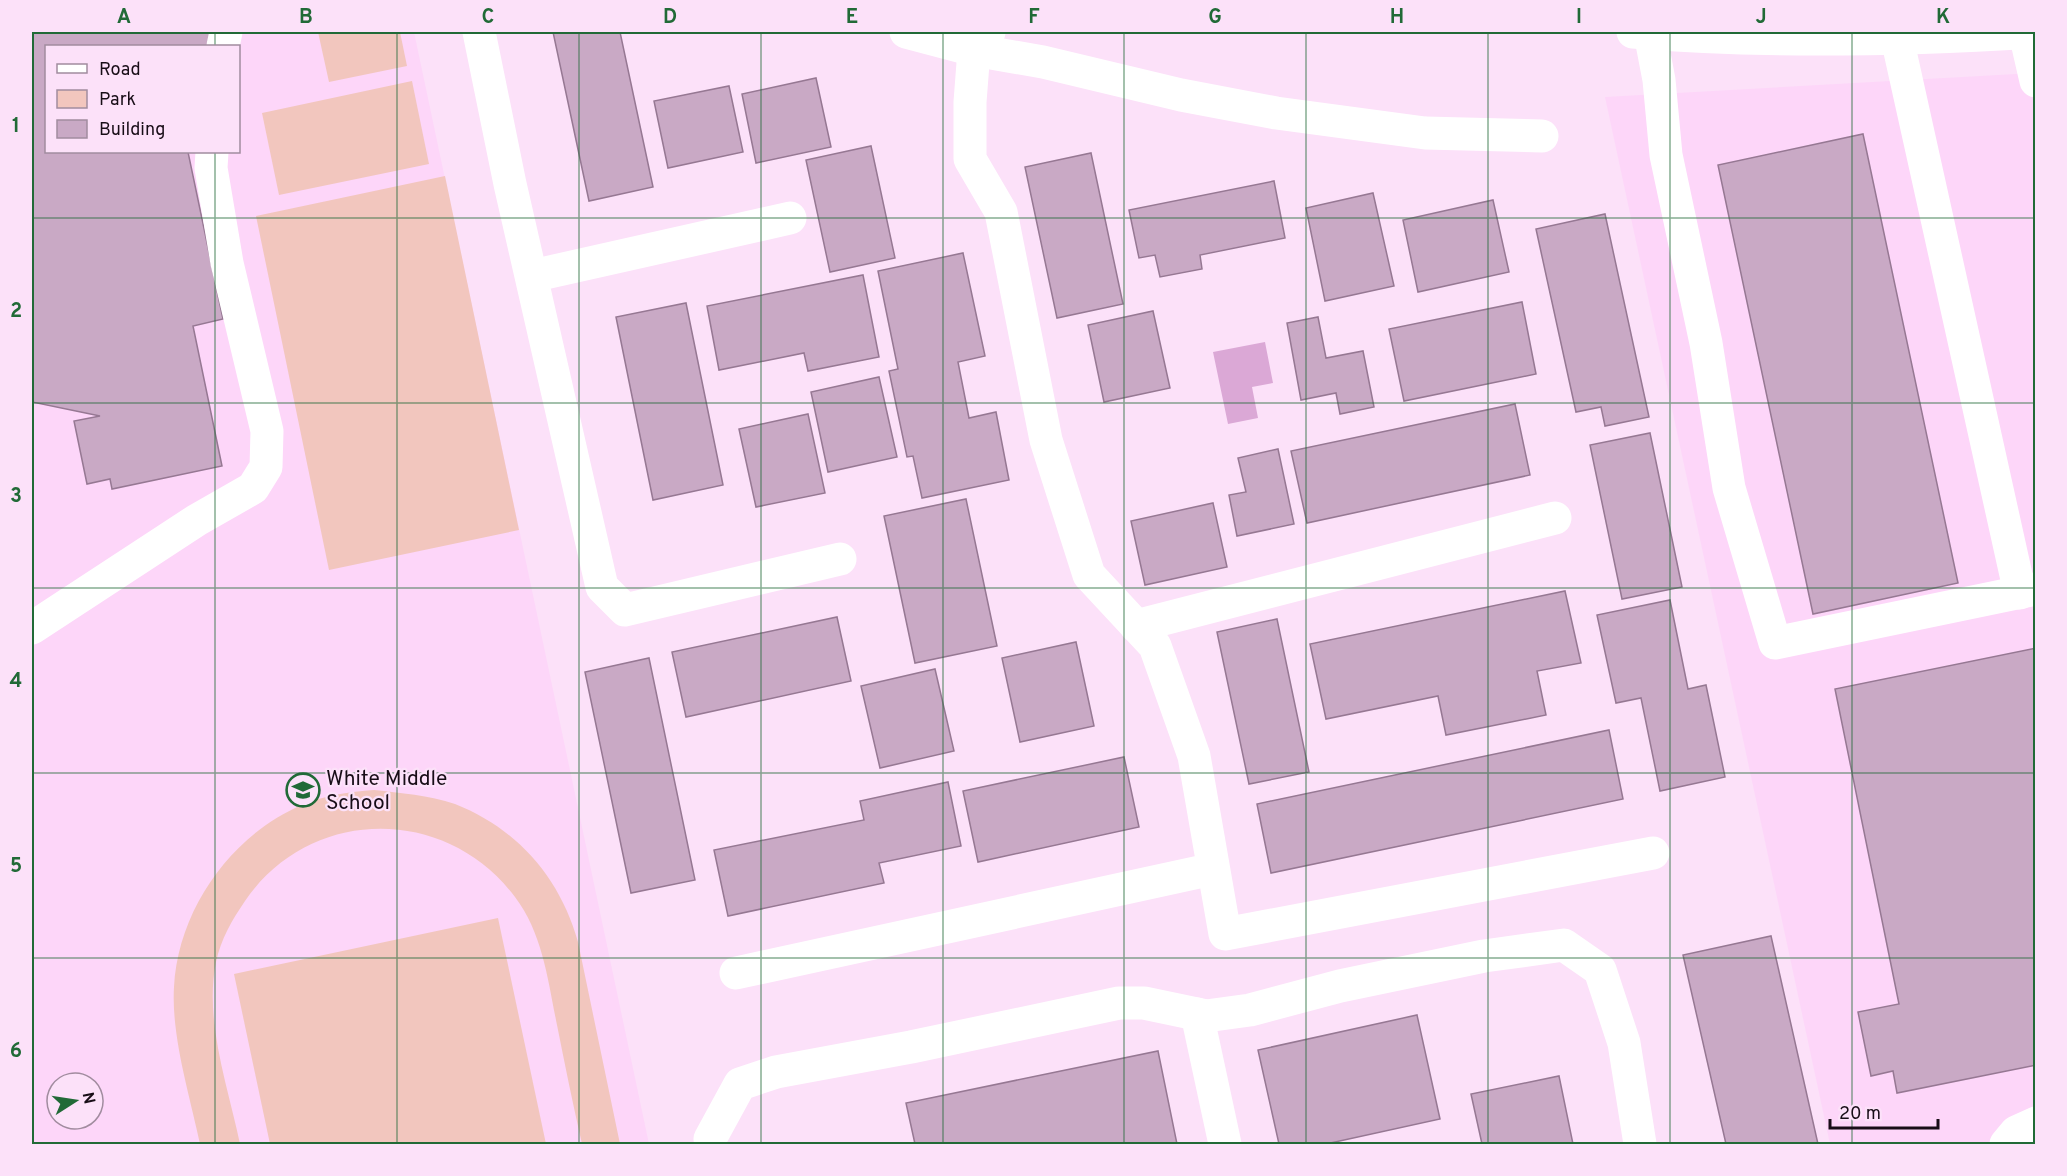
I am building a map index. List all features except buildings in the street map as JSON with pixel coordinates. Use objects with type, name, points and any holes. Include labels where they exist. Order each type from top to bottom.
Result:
[{"type":"street","points":[[479,32],[602,587],[625,610],[840,559]]},
{"type":"street","points":[[906,32],[974,38],[1042,62],[1181,95],[1276,113],[1425,133],[1542,136]]},
{"type":"street","points":[[1897,38],[2028,591],[1775,643],[1729,488],[1706,343],[1666,155],[1659,80],[1642,32],[1768,38],[1897,38],[1954,34],[2030,33],[2036,81]]},
{"type":"street","points":[[974,38],[970,102],[970,159],[1001,212],[1046,440],[1089,575],[1155,646],[1194,756],[1225,934],[1653,853]]},
{"type":"street","points":[[32,628],[196,520],[253,488],[266,467],[267,431],[227,263],[211,168],[212,153]]},
{"type":"street","points":[[532,276],[790,218]]},
{"type":"street","points":[[1136,626],[1555,518]]},
{"type":"street","points":[[736,973],[1213,869]]},
{"type":"street","points":[[711,1144],[710,1139],[740,1084],[776,1072],[911,1047],[1119,1003],[1144,1003],[1206,1016],[1250,1010],[1340,986],[1484,957],[1564,945],[1600,970],[1624,1043],[1640,1144]]},
{"type":"street","points":[[1197,1014],[1226,1144]]},
{"type":"street","points":[[2006,1144],[2016,1132],[2036,1123]]},
{"type":"shaded area","name":"White Middle School","points":[[32,32],[414,32],[649,1144],[32,1144]]},
{"type":"shaded area","points":[[2035,73],[2035,1144],[1830,1144],[1605,97]]},
{"type":"shaded area","points":[[1265,342],[1273,383],[1252,387],[1258,418],[1228,424],[1213,352]]},
{"type":"green space","points":[[318,32],[400,32],[407,66],[329,82]]},
{"type":"green space","points":[[412,81],[429,164],[279,195],[262,113]]},
{"type":"green space","points":[[445,176],[519,530],[329,570],[256,216]]},
{"type":"green space","points":[[374,790],[435,798],[478,814],[517,842],[548,877],[560,897],[578,942],[620,1144],[582,1144],[543,958],[532,926],[515,897],[486,867],[453,845],[416,833],[378,829],[341,834],[305,847],[272,870],[245,901],[231,923],[216,962],[213,1007],[219,1053],[240,1144],[200,1144],[178,1046],[174,1006],[178,958],[186,930],[198,903],[213,878],[231,855],[276,818],[319,799]]},
{"type":"green space","points":[[498,918],[546,1144],[270,1144],[234,974]]},
{"type":"place","name":"White Middle School","points":[[303,790]]}]
